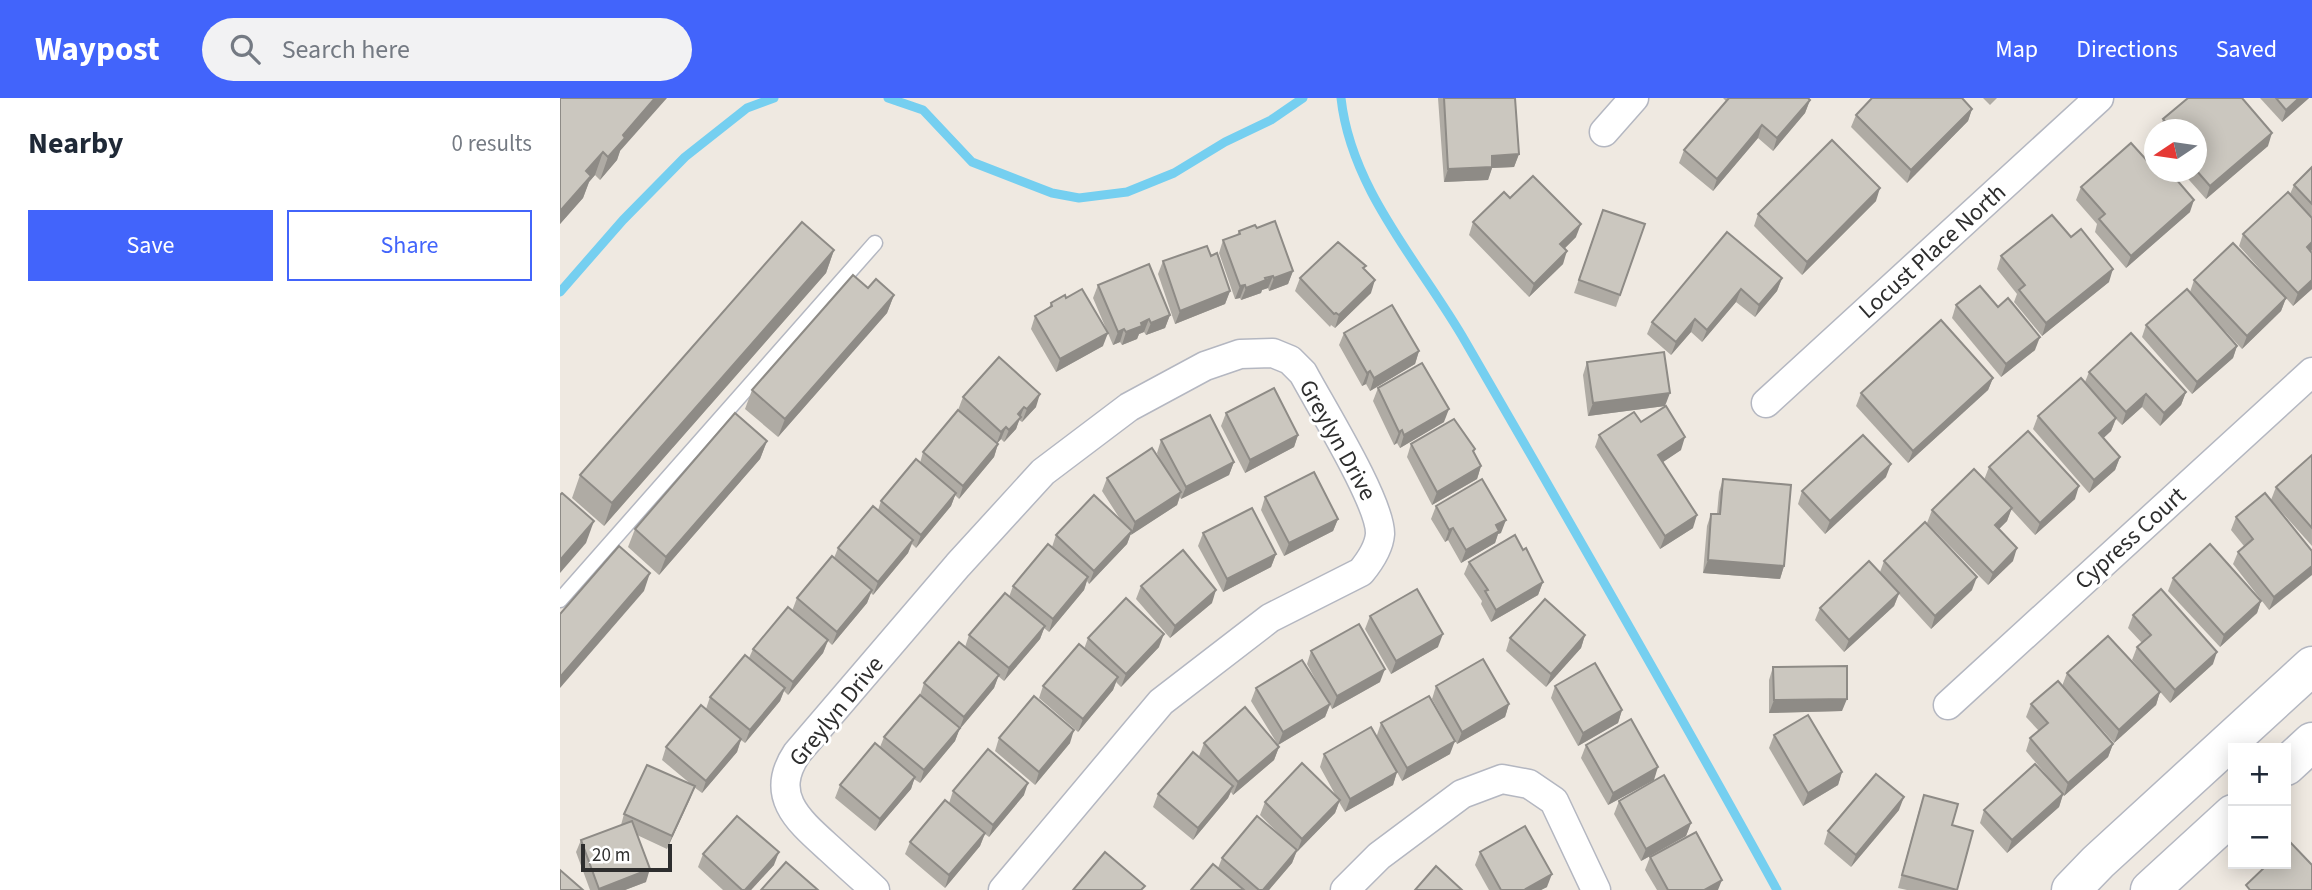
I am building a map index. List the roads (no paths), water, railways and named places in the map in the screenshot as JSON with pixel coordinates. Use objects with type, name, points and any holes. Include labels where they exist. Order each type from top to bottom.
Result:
[{"type":"street","points":[[1604,132],[1634,98]]},
{"type":"street","name":"Locust Place North","points":[[1766,404],[2099,98]]},
{"type":"street","name":"Greylyn Drive","points":[[875,890],[804,826],[792,811],[785,792],[785,782],[786,772],[797,753],[958,565],[1043,472],[1129,407],[1205,366],[1240,354],[1273,353],[1290,360],[1303,373],[1377,510],[1380,536],[1370,560],[1361,572],[1270,618],[1161,702],[1003,890]]},
{"type":"street","name":"Cypress Court","points":[[1948,705],[2312,372]]},
{"type":"street","points":[[2071,890],[2098,862],[2312,666]]},
{"type":"street","points":[[2291,761],[2312,742]]},
{"type":"street","points":[[1345,890],[1379,856],[1462,794],[1502,779],[1529,784],[1554,801],[1596,890]]},
{"type":"street","points":[[2150,890],[2228,819]]},
{"type":"lane","points":[[560,600],[875,243]]},
{"type":"waterway","points":[[560,292],[623,220],[685,157],[747,108],[774,98]]},
{"type":"waterway","points":[[888,98],[923,110],[972,162],[1052,193],[1079,198],[1127,192],[1174,173],[1225,142],[1271,120],[1303,98]]},
{"type":"waterway","points":[[1341,98],[1347,132],[1373,195],[1465,341],[1777,890]]}]
